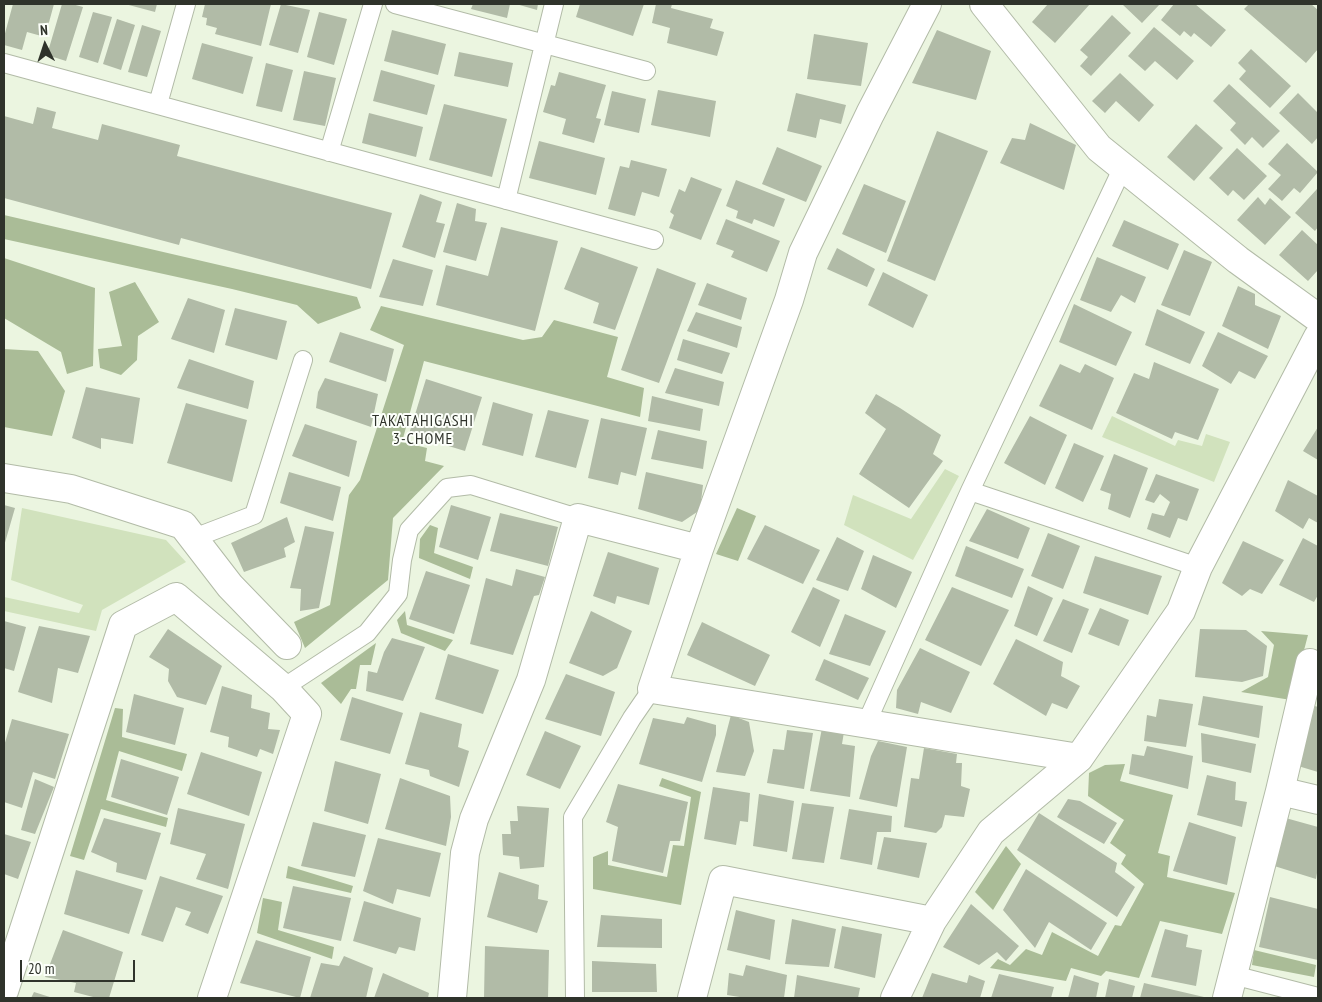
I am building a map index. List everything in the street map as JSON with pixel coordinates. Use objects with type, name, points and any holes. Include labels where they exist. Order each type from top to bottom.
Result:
[{"type":"street","points":[[927,4],[870,114],[803,253],[789,300],[699,549],[652,689],[1079,758]]},
{"type":"street","points":[[984,4],[1099,148],[1238,260],[1318,318]]},
{"type":"street","points":[[895,998],[932,921],[991,832],[1079,758],[1181,611],[1198,568],[1318,337]]},
{"type":"street","points":[[4,478],[71,489],[183,525],[230,586],[287,645]]},
{"type":"street","points":[[452,998],[465,853],[474,819],[531,680],[578,518],[699,549]]},
{"type":"street","points":[[4,991],[123,626],[176,597],[283,688],[307,714],[212,998]]},
{"type":"street","points":[[1230,987],[1280,791],[1310,663]]},
{"type":"street","points":[[1280,791],[1318,800]]},
{"type":"street","points":[[692,998],[722,880],[932,921]]},
{"type":"lane","points":[[158,104],[186,4]]},
{"type":"lane","points":[[329,152],[373,4]]},
{"type":"lane","points":[[395,4],[646,71]]},
{"type":"lane","points":[[506,200],[554,4]]},
{"type":"lane","points":[[4,63],[654,240]]},
{"type":"lane","points":[[866,724],[970,490],[1123,167]]},
{"type":"lane","points":[[194,538],[254,515],[303,360]]},
{"type":"lane","points":[[283,688],[367,633],[398,594],[402,560],[409,530],[447,488],[471,485],[578,518]]},
{"type":"lane","points":[[970,490],[1198,568]]},
{"type":"lane","points":[[575,998],[573,817],[632,718],[652,689]]},
{"type":"lane","points":[[1230,987],[1318,997]]},
{"type":"green space","points":[[4,215],[357,297],[361,308],[318,324],[297,305],[4,239]]},
{"type":"green space","points":[[4,258],[95,288],[93,366],[67,374],[61,352],[4,318]]},
{"type":"green space","points":[[135,282],[159,322],[138,336],[137,360],[121,375],[100,368],[98,349],[122,346],[109,292]]},
{"type":"green space","points":[[381,306],[523,340],[542,337],[554,320],[618,337],[607,377],[644,388],[640,417],[424,361],[402,442],[427,448],[425,461],[444,466],[393,518],[388,580],[305,648],[294,622],[330,605],[349,495],[360,480],[404,345],[370,330]]},
{"type":"green space","points":[[4,349],[38,351],[65,391],[52,436],[4,427]]},
{"type":"green space","points":[[1112,416],[1175,446],[1178,440],[1202,446],[1206,434],[1230,442],[1214,482],[1102,437]]},
{"type":"green space","points":[[945,469],[959,476],[913,560],[844,525],[853,495],[911,519]]},
{"type":"green space","points":[[22,508],[166,540],[186,562],[102,610],[96,631],[4,611],[4,597],[79,613],[83,605],[11,580]]},
{"type":"green space","points":[[737,508],[756,516],[738,561],[716,554]]},
{"type":"green space","points":[[430,525],[438,528],[434,553],[473,567],[470,579],[419,558],[420,539]]},
{"type":"green space","points":[[405,611],[407,625],[453,640],[445,651],[401,633],[397,620]]},
{"type":"green space","points":[[1261,631],[1308,635],[1291,700],[1241,692],[1268,677],[1274,645]]},
{"type":"green space","points":[[376,643],[371,665],[360,665],[356,689],[351,689],[341,704],[321,683]]},
{"type":"green space","points":[[115,708],[123,709],[122,737],[187,754],[182,771],[119,751],[106,800],[168,818],[166,827],[101,809],[84,860],[70,856]]},
{"type":"green space","points":[[1125,764],[1120,781],[1173,795],[1158,853],[1170,856],[1167,877],[1235,893],[1222,934],[1160,921],[1139,978],[1106,971],[1101,976],[1071,968],[1066,981],[990,968],[998,959],[1010,965],[1026,949],[1042,955],[1052,932],[1098,956],[1115,925],[1121,926],[1144,884],[1121,864],[1126,855],[1110,843],[1124,820],[1088,796],[1089,773],[1105,765]]},
{"type":"green space","points":[[662,778],[701,792],[681,905],[593,889],[593,857],[608,851],[608,865],[667,877],[673,845],[684,846],[691,797],[659,786]]},
{"type":"green space","points":[[1006,846],[1021,864],[993,910],[975,892]]},
{"type":"green space","points":[[288,866],[353,886],[351,893],[286,878]]},
{"type":"green space","points":[[263,898],[282,902],[278,930],[334,947],[332,959],[257,933]]},
{"type":"green space","points":[[1254,950],[1316,965],[1314,977],[1252,965]]},
{"type":"building","points":[[13,4],[54,4],[45,37],[27,32],[22,50],[4,45],[4,37]]},
{"type":"building","points":[[62,4],[83,7],[66,61],[47,55]]},
{"type":"building","points":[[125,4],[157,4],[155,12]]},
{"type":"building","points":[[205,4],[271,4],[261,46],[215,34],[217,28],[206,25],[207,18],[202,17]]},
{"type":"building","points":[[281,4],[310,10],[298,53],[269,45]]},
{"type":"building","points":[[473,4],[510,4],[507,18],[471,9]]},
{"type":"building","points":[[516,4],[538,4],[537,10]]},
{"type":"building","points":[[580,4],[644,4],[633,36],[576,17]]},
{"type":"building","points":[[656,4],[672,4],[671,8],[713,19],[710,28],[724,32],[717,56],[667,43],[670,28],[652,23]]},
{"type":"building","points":[[1048,4],[1090,4],[1055,43],[1032,22]]},
{"type":"building","points":[[1122,4],[1160,4],[1142,23]]},
{"type":"building","points":[[1174,4],[1195,4],[1226,30],[1211,47],[1194,33],[1191,37],[1184,31],[1180,36],[1161,20]]},
{"type":"building","points":[[1249,4],[1311,4],[1318,10],[1318,49],[1306,63],[1244,9]]},
{"type":"building","points":[[93,12],[112,17],[98,63],[79,57]]},
{"type":"building","points":[[319,12],[347,19],[334,65],[307,57]]},
{"type":"building","points":[[1112,15],[1131,33],[1091,76],[1080,66],[1088,57],[1080,50]]},
{"type":"building","points":[[117,19],[135,25],[121,70],[103,64]]},
{"type":"building","points":[[142,25],[161,31],[147,77],[128,72]]},
{"type":"building","points":[[1154,27],[1194,61],[1177,80],[1155,61],[1145,71],[1128,56]]},
{"type":"building","points":[[392,30],[446,44],[438,75],[384,61]]},
{"type":"building","points":[[937,30],[991,51],[976,100],[912,83]]},
{"type":"building","points":[[814,34],[868,43],[861,86],[807,79]]},
{"type":"building","points":[[202,43],[253,57],[243,94],[192,79]]},
{"type":"building","points":[[1251,49],[1291,86],[1270,108],[1239,79],[1246,71],[1238,63]]},
{"type":"building","points":[[459,52],[513,63],[508,87],[454,76]]},
{"type":"building","points":[[266,63],[293,70],[282,112],[256,106]]},
{"type":"building","points":[[381,70],[435,85],[427,115],[373,101]]},
{"type":"building","points":[[304,71],[336,78],[325,126],[293,120]]},
{"type":"building","points":[[559,72],[606,85],[596,118],[601,119],[594,143],[562,134],[566,119],[543,112],[551,85],[555,86]]},
{"type":"building","points":[[1120,73],[1154,105],[1139,122],[1116,101],[1105,113],[1092,101]]},
{"type":"building","points":[[1229,84],[1280,131],[1263,148],[1252,137],[1245,145],[1230,130],[1236,123],[1213,101]]},
{"type":"building","points":[[658,90],[716,101],[710,137],[651,125]]},
{"type":"building","points":[[612,91],[646,99],[639,133],[604,125]]},
{"type":"building","points":[[796,93],[846,105],[841,124],[820,119],[816,138],[787,131]]},
{"type":"building","points":[[1298,93],[1318,113],[1318,137],[1312,144],[1279,113]]},
{"type":"building","points":[[444,104],[507,119],[492,177],[429,160]]},
{"type":"building","points":[[37,107],[56,112],[52,128],[98,140],[102,124],[180,145],[177,156],[392,213],[371,289],[181,238],[179,245],[4,198],[4,116],[33,124]]},
{"type":"building","points":[[369,113],[423,127],[416,157],[362,143]]},
{"type":"building","points":[[1030,123],[1076,145],[1064,190],[1000,163],[1012,138],[1025,140]]},
{"type":"building","points":[[1196,124],[1223,148],[1194,181],[1167,157]]},
{"type":"building","points":[[937,131],[988,151],[935,281],[887,261]]},
{"type":"building","points":[[539,141],[605,158],[596,195],[529,178]]},
{"type":"building","points":[[1287,143],[1318,172],[1300,193],[1294,188],[1282,201],[1268,189],[1281,175],[1268,164]]},
{"type":"building","points":[[777,147],[822,166],[806,202],[762,184]]},
{"type":"building","points":[[1237,148],[1267,176],[1244,200],[1233,190],[1228,196],[1209,178]]},
{"type":"building","points":[[631,160],[667,169],[659,197],[642,192],[635,216],[608,209],[620,166],[629,168]]},
{"type":"building","points":[[691,177],[722,189],[701,240],[669,228],[674,215],[670,212],[679,189],[685,192]]},
{"type":"building","points":[[736,180],[785,199],[774,227],[754,219],[752,224],[736,218],[738,211],[726,206]]},
{"type":"building","points":[[864,184],[906,201],[886,253],[842,234]]},
{"type":"building","points":[[1317,189],[1318,227],[1315,231],[1295,213]]},
{"type":"building","points":[[420,194],[442,202],[436,222],[445,224],[435,258],[402,247]]},
{"type":"building","points":[[1258,197],[1265,205],[1270,198],[1291,217],[1265,245],[1237,220]]},
{"type":"building","points":[[457,203],[476,209],[475,221],[487,223],[476,261],[443,252]]},
{"type":"building","points":[[726,219],[780,241],[767,272],[731,257],[734,251],[716,244]]},
{"type":"building","points":[[1124,220],[1179,244],[1168,270],[1112,246]]},
{"type":"building","points":[[501,227],[558,241],[535,331],[436,305],[446,265],[488,276]]},
{"type":"building","points":[[1302,230],[1318,245],[1318,270],[1308,281],[1279,255]]},
{"type":"building","points":[[581,247],[638,267],[615,330],[593,323],[599,303],[564,289]]},
{"type":"building","points":[[837,248],[875,269],[867,287],[827,269]]},
{"type":"building","points":[[1184,250],[1212,262],[1190,316],[1161,305]]},
{"type":"building","points":[[1097,257],[1146,277],[1135,303],[1121,295],[1111,312],[1080,300]]},
{"type":"building","points":[[393,259],[433,270],[423,306],[379,297]]},
{"type":"building","points":[[657,268],[696,283],[659,383],[621,370]]},
{"type":"building","points":[[883,272],[928,295],[913,328],[868,305]]},
{"type":"building","points":[[707,283],[747,298],[741,320],[698,305]]},
{"type":"building","points":[[1238,286],[1255,294],[1255,305],[1281,316],[1268,349],[1222,326]]},
{"type":"building","points":[[188,298],[225,310],[214,353],[171,339]]},
{"type":"building","points":[[1074,304],[1132,332],[1116,366],[1059,342]]},
{"type":"building","points":[[235,308],[287,321],[277,360],[225,345]]},
{"type":"building","points":[[1157,309],[1205,332],[1190,364],[1145,345]]},
{"type":"building","points":[[696,312],[742,327],[737,348],[687,331]]},
{"type":"building","points":[[340,332],[394,349],[386,382],[329,362]]},
{"type":"building","points":[[1218,332],[1268,356],[1255,379],[1239,371],[1231,384],[1202,366]]},
{"type":"building","points":[[683,339],[730,353],[722,374],[677,360]]},
{"type":"building","points":[[189,359],[254,381],[248,409],[177,388]]},
{"type":"building","points":[[1154,362],[1219,389],[1198,440],[1175,432],[1172,439],[1116,413],[1134,373],[1149,379]]},
{"type":"building","points":[[1060,364],[1080,373],[1085,364],[1114,378],[1092,430],[1039,406]]},
{"type":"building","points":[[675,368],[724,382],[719,406],[665,393]]},
{"type":"building","points":[[325,378],[378,394],[371,427],[316,408],[318,392]]},
{"type":"building","points":[[426,379],[482,397],[465,451],[409,434]]},
{"type":"building","points":[[86,387],[140,398],[133,444],[101,438],[101,449],[72,438]]},
{"type":"building","points":[[876,394],[941,435],[933,454],[943,461],[909,508],[859,474],[886,429],[865,413]]},
{"type":"building","points":[[652,396],[703,409],[700,431],[648,421]]},
{"type":"building","points":[[493,402],[533,414],[523,456],[482,445]]},
{"type":"building","points":[[186,403],[247,420],[232,482],[167,463]]},
{"type":"building","points":[[548,410],[589,420],[576,468],[535,457]]},
{"type":"building","points":[[1030,416],[1067,435],[1045,485],[1004,463]]},
{"type":"building","points":[[601,418],[647,428],[636,476],[621,472],[618,485],[588,478]]},
{"type":"building","points":[[305,424],[357,441],[349,477],[292,456]]},
{"type":"building","points":[[1318,427],[1318,460],[1303,451]]},
{"type":"building","points":[[658,430],[707,441],[703,469],[651,459]]},
{"type":"building","points":[[1074,443],[1104,456],[1083,502],[1055,488]]},
{"type":"building","points":[[1114,454],[1148,468],[1130,518],[1108,509],[1111,494],[1100,490]]},
{"type":"building","points":[[289,472],[341,487],[333,521],[280,503]]},
{"type":"building","points":[[646,472],[703,485],[700,510],[682,522],[638,509]]},
{"type":"building","points":[[1156,474],[1199,489],[1187,521],[1178,518],[1170,538],[1147,529],[1152,513],[1164,516],[1170,502],[1160,494],[1154,503],[1145,500]]},
{"type":"building","points":[[1288,480],[1318,496],[1318,523],[1309,518],[1303,529],[1275,511]]},
{"type":"building","points":[[4,505],[15,508],[4,546]]},
{"type":"building","points":[[451,505],[491,517],[478,560],[439,547]]},
{"type":"building","points":[[987,509],[1030,528],[1018,559],[969,541]]},
{"type":"building","points":[[500,513],[558,527],[548,566],[490,551]]},
{"type":"building","points":[[287,517],[295,542],[284,548],[286,557],[244,572],[231,543]]},
{"type":"building","points":[[765,525],[820,550],[803,584],[747,559]]},
{"type":"building","points":[[305,526],[334,532],[319,608],[300,611],[301,589],[290,588]]},
{"type":"building","points":[[1048,533],[1080,546],[1063,589],[1031,576]]},
{"type":"building","points":[[837,537],[864,551],[848,591],[816,580]]},
{"type":"building","points":[[1303,538],[1318,546],[1318,595],[1314,602],[1279,585]]},
{"type":"building","points":[[1243,541],[1284,560],[1262,594],[1250,589],[1242,596],[1222,583]]},
{"type":"building","points":[[966,546],[1024,569],[1012,598],[955,576]]},
{"type":"building","points":[[608,552],[659,568],[649,605],[617,596],[615,604],[593,596]]},
{"type":"building","points":[[873,555],[912,572],[896,608],[861,589]]},
{"type":"building","points":[[1095,556],[1162,576],[1148,615],[1083,593]]},
{"type":"building","points":[[516,569],[545,577],[539,595],[534,596],[513,655],[470,644],[486,578],[512,586]]},
{"type":"building","points":[[426,571],[470,585],[454,634],[409,619]]},
{"type":"building","points":[[1028,586],[1053,598],[1037,636],[1014,626]]},
{"type":"building","points":[[813,587],[840,600],[820,647],[791,632]]},
{"type":"building","points":[[952,587],[1009,610],[981,666],[925,640]]},
{"type":"building","points":[[1063,599],[1089,609],[1072,653],[1043,641]]},
{"type":"building","points":[[1100,608],[1129,620],[1119,646],[1088,634]]},
{"type":"building","points":[[591,611],[632,631],[617,668],[603,676],[569,663]]},
{"type":"building","points":[[845,614],[886,631],[870,666],[829,654]]},
{"type":"building","points":[[4,621],[26,627],[14,671],[4,668]]},
{"type":"building","points":[[702,622],[770,655],[755,686],[687,655]]},
{"type":"building","points":[[39,626],[90,636],[78,673],[58,668],[52,703],[18,692]]},
{"type":"building","points":[[168,629],[222,666],[206,705],[177,697],[168,681],[169,669],[149,657]]},
{"type":"building","points":[[1200,629],[1246,630],[1267,646],[1263,676],[1242,682],[1195,677]]},
{"type":"building","points":[[392,638],[425,647],[403,701],[366,691],[368,671],[377,673],[384,652]]},
{"type":"building","points":[[1016,639],[1063,662],[1061,676],[1080,686],[1067,709],[1052,703],[1046,716],[993,684]]},
{"type":"building","points":[[920,648],[970,672],[951,713],[921,702],[918,714],[896,708],[897,690]]},
{"type":"building","points":[[448,654],[499,670],[483,714],[435,699]]},
{"type":"building","points":[[824,659],[869,678],[858,700],[815,680]]},
{"type":"building","points":[[566,674],[615,692],[601,736],[545,719]]},
{"type":"building","points":[[222,686],[252,695],[251,708],[270,713],[268,729],[280,730],[273,754],[260,749],[257,757],[228,747],[229,737],[210,732]]},
{"type":"building","points":[[134,694],[184,708],[175,745],[126,732]]},
{"type":"building","points":[[1203,696],[1263,706],[1259,738],[1198,725]]},
{"type":"building","points":[[352,697],[403,713],[390,754],[340,740]]},
{"type":"building","points":[[1159,699],[1193,704],[1186,747],[1144,741],[1147,715],[1156,717]]},
{"type":"building","points":[[1315,706],[1318,707],[1318,772],[1298,766]]},
{"type":"building","points":[[420,712],[462,724],[458,747],[469,751],[459,787],[430,776],[429,770],[405,764]]},
{"type":"building","points":[[731,715],[749,722],[754,751],[745,776],[716,772]]},
{"type":"building","points":[[687,717],[716,725],[716,735],[702,782],[639,764],[653,718],[684,724]]},
{"type":"building","points":[[12,719],[69,734],[55,779],[33,772],[22,808],[4,802],[4,746]]},
{"type":"building","points":[[822,728],[844,732],[842,744],[855,746],[850,797],[810,791]]},
{"type":"building","points":[[787,730],[813,733],[804,789],[767,783],[773,749],[784,750]]},
{"type":"building","points":[[545,731],[581,746],[560,789],[526,775]]},
{"type":"building","points":[[1201,733],[1256,744],[1251,773],[1202,762]]},
{"type":"building","points":[[878,741],[907,747],[897,807],[859,799],[871,756]]},
{"type":"building","points":[[1147,746],[1193,756],[1188,789],[1129,774],[1132,754],[1144,756]]},
{"type":"building","points":[[924,748],[957,754],[956,763],[962,763],[961,786],[970,789],[964,817],[945,815],[942,827],[936,833],[904,827],[911,778],[919,779]]},
{"type":"building","points":[[201,752],[262,772],[249,816],[187,794]]},
{"type":"building","points":[[121,759],[179,777],[167,815],[111,797]]},
{"type":"building","points":[[335,761],[381,774],[368,824],[324,811]]},
{"type":"building","points":[[1207,775],[1236,782],[1235,800],[1247,802],[1242,827],[1197,815]]},
{"type":"building","points":[[400,778],[450,796],[451,817],[446,846],[385,829]]},
{"type":"building","points":[[35,779],[54,787],[35,834],[21,830]]},
{"type":"building","points":[[618,784],[688,802],[680,841],[670,841],[663,873],[612,861],[618,827],[606,822]]},
{"type":"building","points":[[713,787],[750,793],[748,822],[740,821],[736,845],[704,839]]},
{"type":"building","points":[[759,794],[794,801],[787,852],[753,846]]},
{"type":"building","points":[[1068,799],[1080,801],[1117,823],[1104,844],[1057,817]]},
{"type":"building","points":[[802,803],[834,807],[824,863],[792,859]]},
{"type":"building","points":[[517,806],[549,808],[544,867],[520,869],[519,857],[503,855],[502,834],[511,834],[510,821],[518,821]]},
{"type":"building","points":[[178,808],[245,824],[228,889],[196,879],[206,854],[170,844]]},
{"type":"building","points":[[849,809],[892,816],[891,832],[877,832],[872,865],[840,859]]},
{"type":"building","points":[[1039,813],[1117,863],[1115,872],[1135,887],[1117,917],[1017,850]]},
{"type":"building","points":[[1282,817],[1318,827],[1318,867],[1316,879],[1271,865]]},
{"type":"building","points":[[104,818],[161,833],[146,880],[116,872],[117,863],[91,852]]},
{"type":"building","points":[[313,822],[366,835],[355,877],[301,866]]},
{"type":"building","points":[[1189,822],[1236,837],[1227,885],[1173,871]]},
{"type":"building","points":[[4,834],[31,842],[18,879],[4,874]]},
{"type":"building","points":[[884,837],[927,843],[919,878],[877,869]]},
{"type":"building","points":[[378,838],[441,853],[430,897],[397,889],[393,904],[363,891]]},
{"type":"building","points":[[1026,869],[1107,923],[1091,950],[1049,922],[1035,948],[1003,910]]},
{"type":"building","points":[[76,870],[143,890],[129,934],[64,914]]},
{"type":"building","points":[[499,872],[539,885],[538,899],[548,901],[537,933],[487,917]]},
{"type":"building","points":[[160,876],[223,896],[208,934],[185,925],[191,912],[176,907],[163,942],[141,935]]},
{"type":"building","points":[[293,886],[351,898],[341,941],[283,928]]},
{"type":"building","points":[[1270,897],[1318,909],[1318,960],[1259,947]]},
{"type":"building","points":[[364,901],[421,918],[415,951],[399,947],[396,954],[353,941]]},
{"type":"building","points":[[971,904],[1019,946],[1006,961],[997,952],[979,965],[943,947]]},
{"type":"building","points":[[736,910],[775,920],[770,960],[727,950]]},
{"type":"building","points":[[601,915],[662,919],[662,948],[597,947]]},
{"type":"building","points":[[792,919],[836,929],[829,967],[785,964]]},
{"type":"building","points":[[842,926],[882,934],[875,978],[834,968]]},
{"type":"building","points":[[1165,929],[1188,935],[1186,947],[1202,950],[1196,986],[1151,977]]},
{"type":"building","points":[[63,930],[123,952],[109,998],[97,998],[74,992],[76,983],[45,977]]},
{"type":"building","points":[[256,940],[311,957],[300,998],[240,983]]},
{"type":"building","points":[[485,946],[549,950],[548,998],[484,998]]},
{"type":"building","points":[[344,956],[373,968],[366,998],[310,998],[321,963],[339,966]]},
{"type":"building","points":[[592,961],[656,964],[657,992],[592,992]]},
{"type":"building","points":[[746,965],[787,975],[784,998],[746,998],[727,995],[729,973],[743,976]]},
{"type":"building","points":[[383,973],[429,993],[428,998],[374,998]]},
{"type":"building","points":[[932,973],[967,983],[969,975],[985,981],[980,998],[922,998]]},
{"type":"building","points":[[999,974],[1054,987],[1051,998],[991,998]]},
{"type":"building","points":[[797,975],[860,988],[858,998],[794,998]]},
{"type":"building","points":[[1074,975],[1099,983],[1096,998],[1068,998]]},
{"type":"building","points":[[1109,979],[1135,986],[1132,998],[1105,998]]},
{"type":"building","points":[[1144,983],[1204,997],[1204,998],[1140,998]]},
{"type":"building","points":[[34,992],[53,998],[31,998]]},
{"type":"district","name":"TAKATAHIGASHI 3-CHOME","points":[[423,430]]}]
